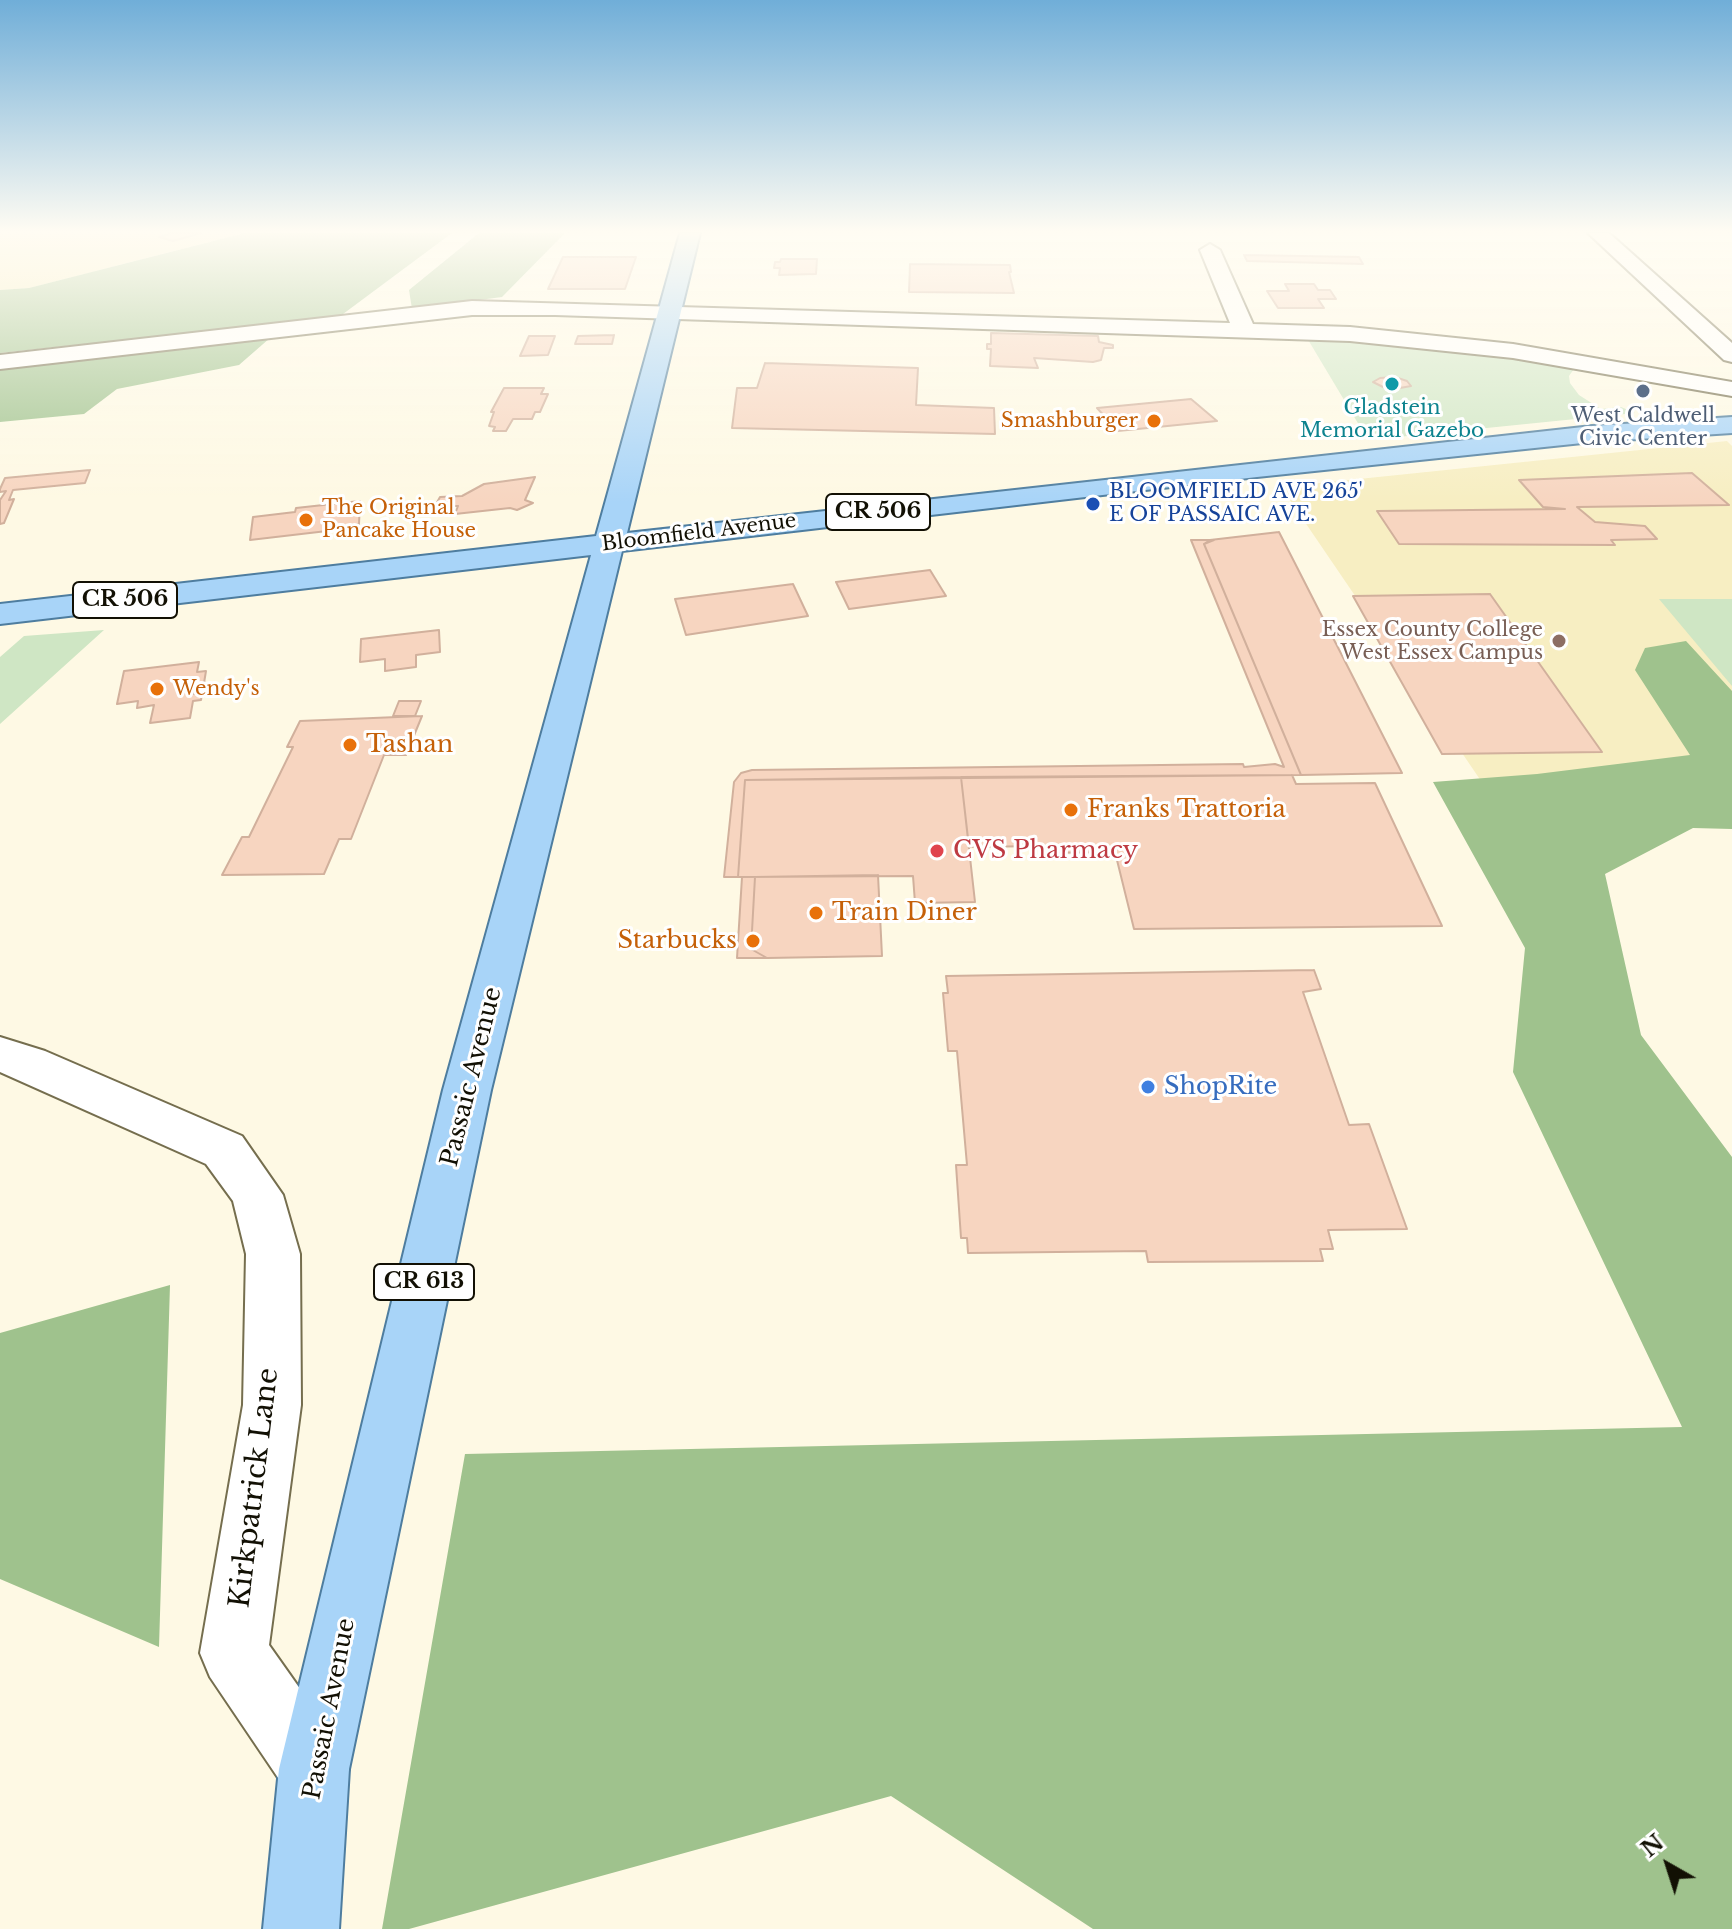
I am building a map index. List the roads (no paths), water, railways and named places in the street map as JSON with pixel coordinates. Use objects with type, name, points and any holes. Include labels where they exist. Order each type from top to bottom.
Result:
[{"type":"main road","name":"Passaic Avenue","points":[[301,1929],[314,1769],[467,1090],[666,323]]},
{"type":"main road","name":"Bloomfield Avenue","points":[[0,614],[1270,468],[1592,434],[1732,425]]},
{"type":"street","points":[[0,362],[341,323]]},
{"type":"street","points":[[1042,323],[1363,335],[1598,364],[1732,389]]},
{"type":"street","points":[[1241,323],[1244,329]]},
{"type":"street","points":[[1697,323],[1732,355]]},
{"type":"street","name":"Kirkpatrick Lane","points":[[0,1054],[28,1063],[224,1150],[257,1195],[273,1254],[272,1405],[234,1653],[314,1769]]},
{"type":"place","name":"Gladstein Memorial Gazebo","points":[[1392,384]]},
{"type":"place","name":"West Caldwell Civic Center","points":[[1643,391]]},
{"type":"place","name":"Smashburger","points":[[1154,421]]},
{"type":"place","name":"BLOOMFIELD AVE 265' E OF PASSAIC AVE.","points":[[1093,504]]},
{"type":"place","name":"The Original Pancake House","points":[[306,520]]},
{"type":"place","name":"Essex County College West Essex Campus","points":[[1559,641]]},
{"type":"place","name":"Wendy's","points":[[157,689]]},
{"type":"place","name":"Tashan","points":[[350,745]]},
{"type":"place","name":"Franks Trattoria","points":[[1071,810]]},
{"type":"place","name":"CVS Pharmacy","points":[[937,851]]},
{"type":"place","name":"Train Diner","points":[[816,913]]},
{"type":"place","name":"Starbucks","points":[[753,941]]},
{"type":"place","name":"ShopRite","points":[[1148,1087]]}]
